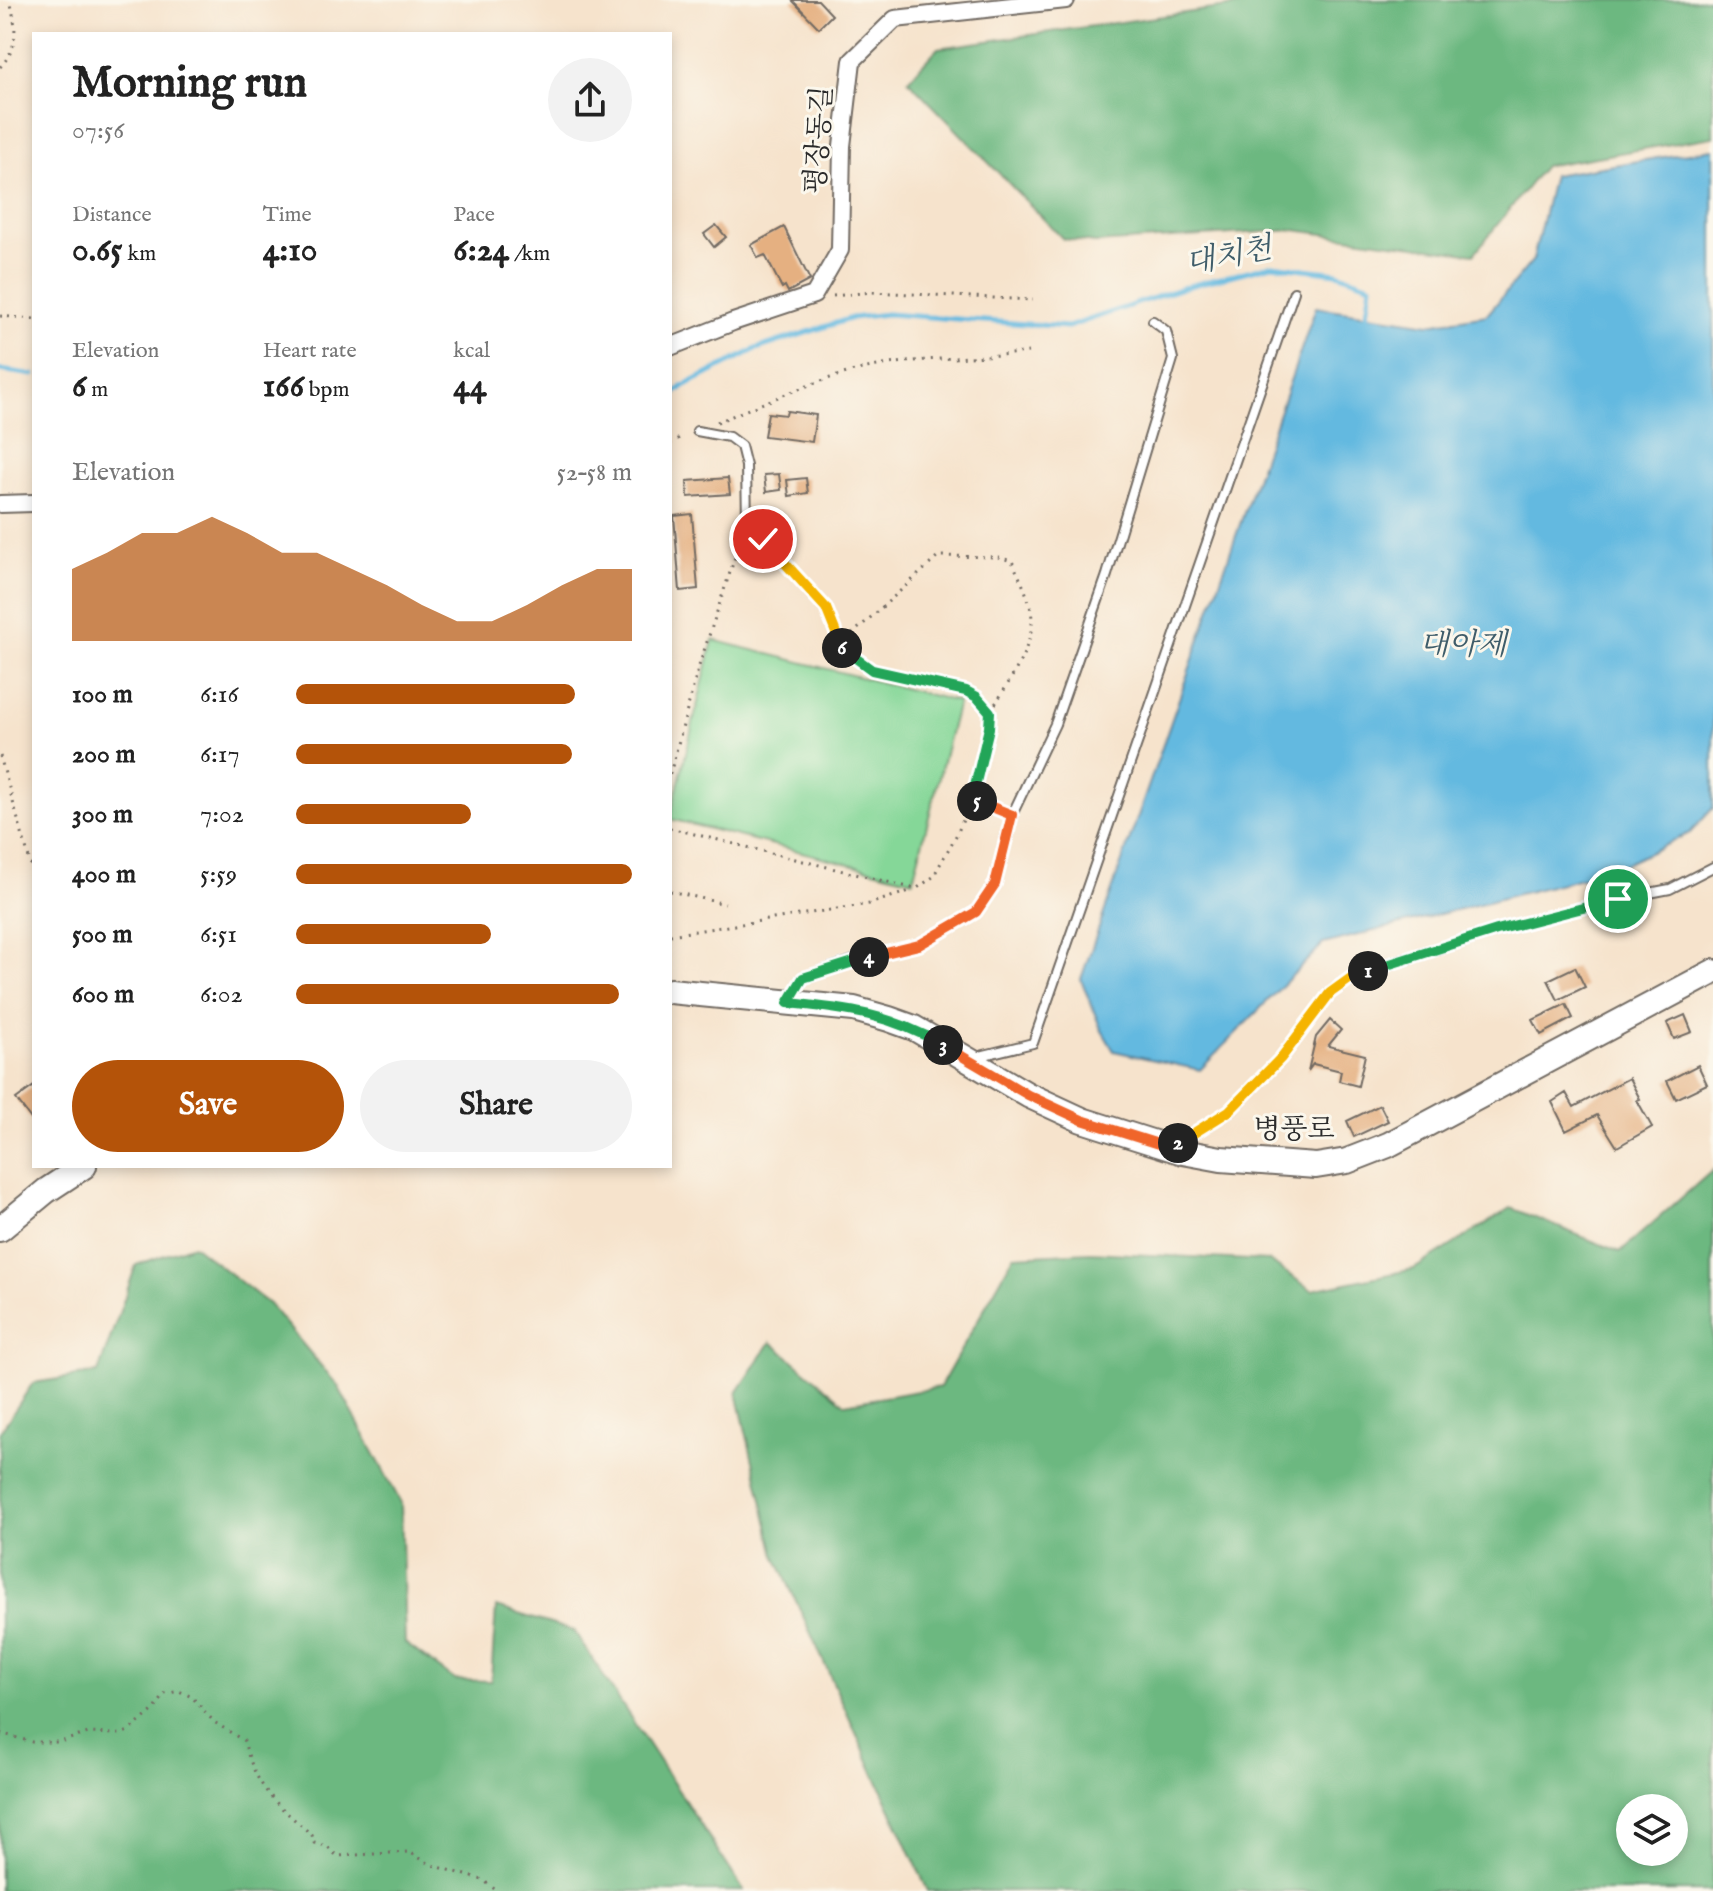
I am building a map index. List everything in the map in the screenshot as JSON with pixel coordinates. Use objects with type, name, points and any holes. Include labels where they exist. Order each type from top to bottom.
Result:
[{"type":"main road","name":"병풍로","points":[[672,991],[854,1009],[914,1028],[1028,1095],[1082,1120],[1171,1148],[1221,1159],[1316,1166],[1347,1161],[1388,1145],[1713,972]]},
{"type":"main road","points":[[0,1229],[46,1191],[81,1168]]},
{"type":"street","name":"평장동길","points":[[814,295],[840,250],[842,146],[852,61],[895,19],[1066,0]]},
{"type":"street","points":[[672,346],[814,295]]},
{"type":"street","points":[[0,504],[32,503]]},
{"type":"lane","points":[[967,1059],[1033,1043],[1294,292]]},
{"type":"lane","points":[[788,1003],[803,978],[854,960],[919,945],[976,912],[995,884],[1012,815],[1055,724],[1107,575],[1173,359],[1166,331],[1153,321]]},
{"type":"lane","points":[[697,431],[729,437],[741,446],[746,466],[747,521]]},
{"type":"lane","points":[[1171,1148],[1229,1111],[1281,1058],[1330,993],[1355,975],[1497,930],[1670,889],[1713,867]]},
{"type":"path","points":[[0,67],[14,45],[17,32],[10,0]]},
{"type":"path","points":[[814,295],[838,297],[872,292],[1033,300]]},
{"type":"path","points":[[0,316],[32,319]]},
{"type":"path","points":[[672,442],[780,397],[861,370],[932,358],[1028,352]]},
{"type":"path","points":[[672,766],[698,669],[747,521],[826,608],[843,650],[872,670],[966,691],[977,697],[990,712]]},
{"type":"path","points":[[672,933],[869,904],[916,889],[933,877],[972,799],[990,712],[1027,644],[1032,621],[1025,590],[1012,561],[998,557],[939,556],[840,645]]},
{"type":"path","points":[[0,756],[32,869]]},
{"type":"path","points":[[972,799],[1012,815]]},
{"type":"path","points":[[672,828],[916,889]]},
{"type":"path","points":[[672,891],[725,904]]},
{"type":"path","points":[[0,1733],[32,1742],[60,1742],[88,1733],[120,1734],[129,1731],[155,1709],[165,1694],[179,1691],[192,1697],[214,1722],[244,1741],[251,1767],[265,1793],[312,1835],[314,1843],[327,1846],[337,1856],[409,1852],[432,1865],[483,1880],[497,1891]]},
{"type":"green space","points":[[1249,0],[1713,0],[1713,137],[1544,166],[1474,254],[1294,230],[1095,243],[1063,239],[908,80],[938,48],[1241,5]]},
{"type":"green space","points":[[713,640],[958,702],[913,880],[672,820]]},
{"type":"green space","points":[[1713,1170],[1713,1891],[928,1891],[775,1555],[737,1393],[771,1342],[845,1404],[940,1387],[1014,1256],[1090,1252],[1269,1261],[1312,1290],[1414,1269],[1511,1208],[1620,1252]]},
{"type":"green space","points":[[193,1245],[270,1305],[338,1386],[401,1503],[405,1643],[455,1680],[491,1681],[496,1607],[574,1631],[744,1891],[0,1891],[0,1432],[33,1383],[98,1373],[136,1265]]},
{"type":"water","name":"대아제","points":[[1713,149],[1713,808],[1690,833],[1613,870],[1323,944],[1200,1070],[1114,1051],[1101,1029],[1081,979],[1316,307],[1429,324],[1487,315],[1533,260],[1553,175]]},
{"type":"building","points":[[792,0],[818,0],[832,15],[819,28]]},
{"type":"building","points":[[716,225],[726,237],[714,247],[704,234]]},
{"type":"building","points":[[784,227],[810,280],[788,292],[785,286],[782,288],[765,255],[758,258],[751,245]]},
{"type":"building","points":[[787,411],[816,415],[812,442],[764,436],[768,413],[786,415]]},
{"type":"building","points":[[779,474],[781,490],[766,492],[764,475]]},
{"type":"building","points":[[728,478],[730,494],[688,497],[687,481]]},
{"type":"building","points":[[806,478],[808,493],[789,496],[787,480]]},
{"type":"building","points":[[692,514],[698,589],[680,591],[674,516]]},
{"type":"building","points":[[1575,967],[1585,987],[1558,1000],[1548,980]]},
{"type":"building","points":[[1566,1004],[1573,1018],[1541,1035],[1533,1020]]},
{"type":"building","points":[[1685,1015],[1692,1032],[1674,1039],[1667,1023]]},
{"type":"building","points":[[1330,1020],[1341,1030],[1328,1046],[1365,1055],[1358,1086],[1339,1081],[1341,1071],[1313,1064],[1308,1071],[1316,1037]]},
{"type":"building","points":[[1698,1065],[1707,1084],[1676,1099],[1667,1081]]},
{"type":"building","points":[[1629,1078],[1652,1127],[1617,1147],[1597,1115],[1566,1131],[1552,1102],[1566,1093],[1574,1107]]},
{"type":"building","points":[[32,1087],[32,1120],[16,1099]]},
{"type":"building","points":[[1380,1105],[1388,1121],[1354,1137],[1347,1121]]},
{"type":"waterway","name":"대치천","points":[[672,395],[684,386],[756,349],[852,318],[887,314],[1068,327],[1185,287],[1272,265],[1337,273],[1371,285],[1366,321]]},
{"type":"waterway","name":"대치천","points":[[0,370],[32,375]]},
{"type":"route","points":[[763,539],[826,608],[843,650],[872,670],[966,691],[977,697],[990,712],[972,799],[1012,815],[995,884],[976,912],[919,945],[854,960],[803,978],[788,1003],[854,1009],[914,1028],[1028,1095],[1082,1120],[1171,1148],[1229,1111],[1281,1058],[1330,993],[1355,975],[1497,930],[1618,899]]}]
